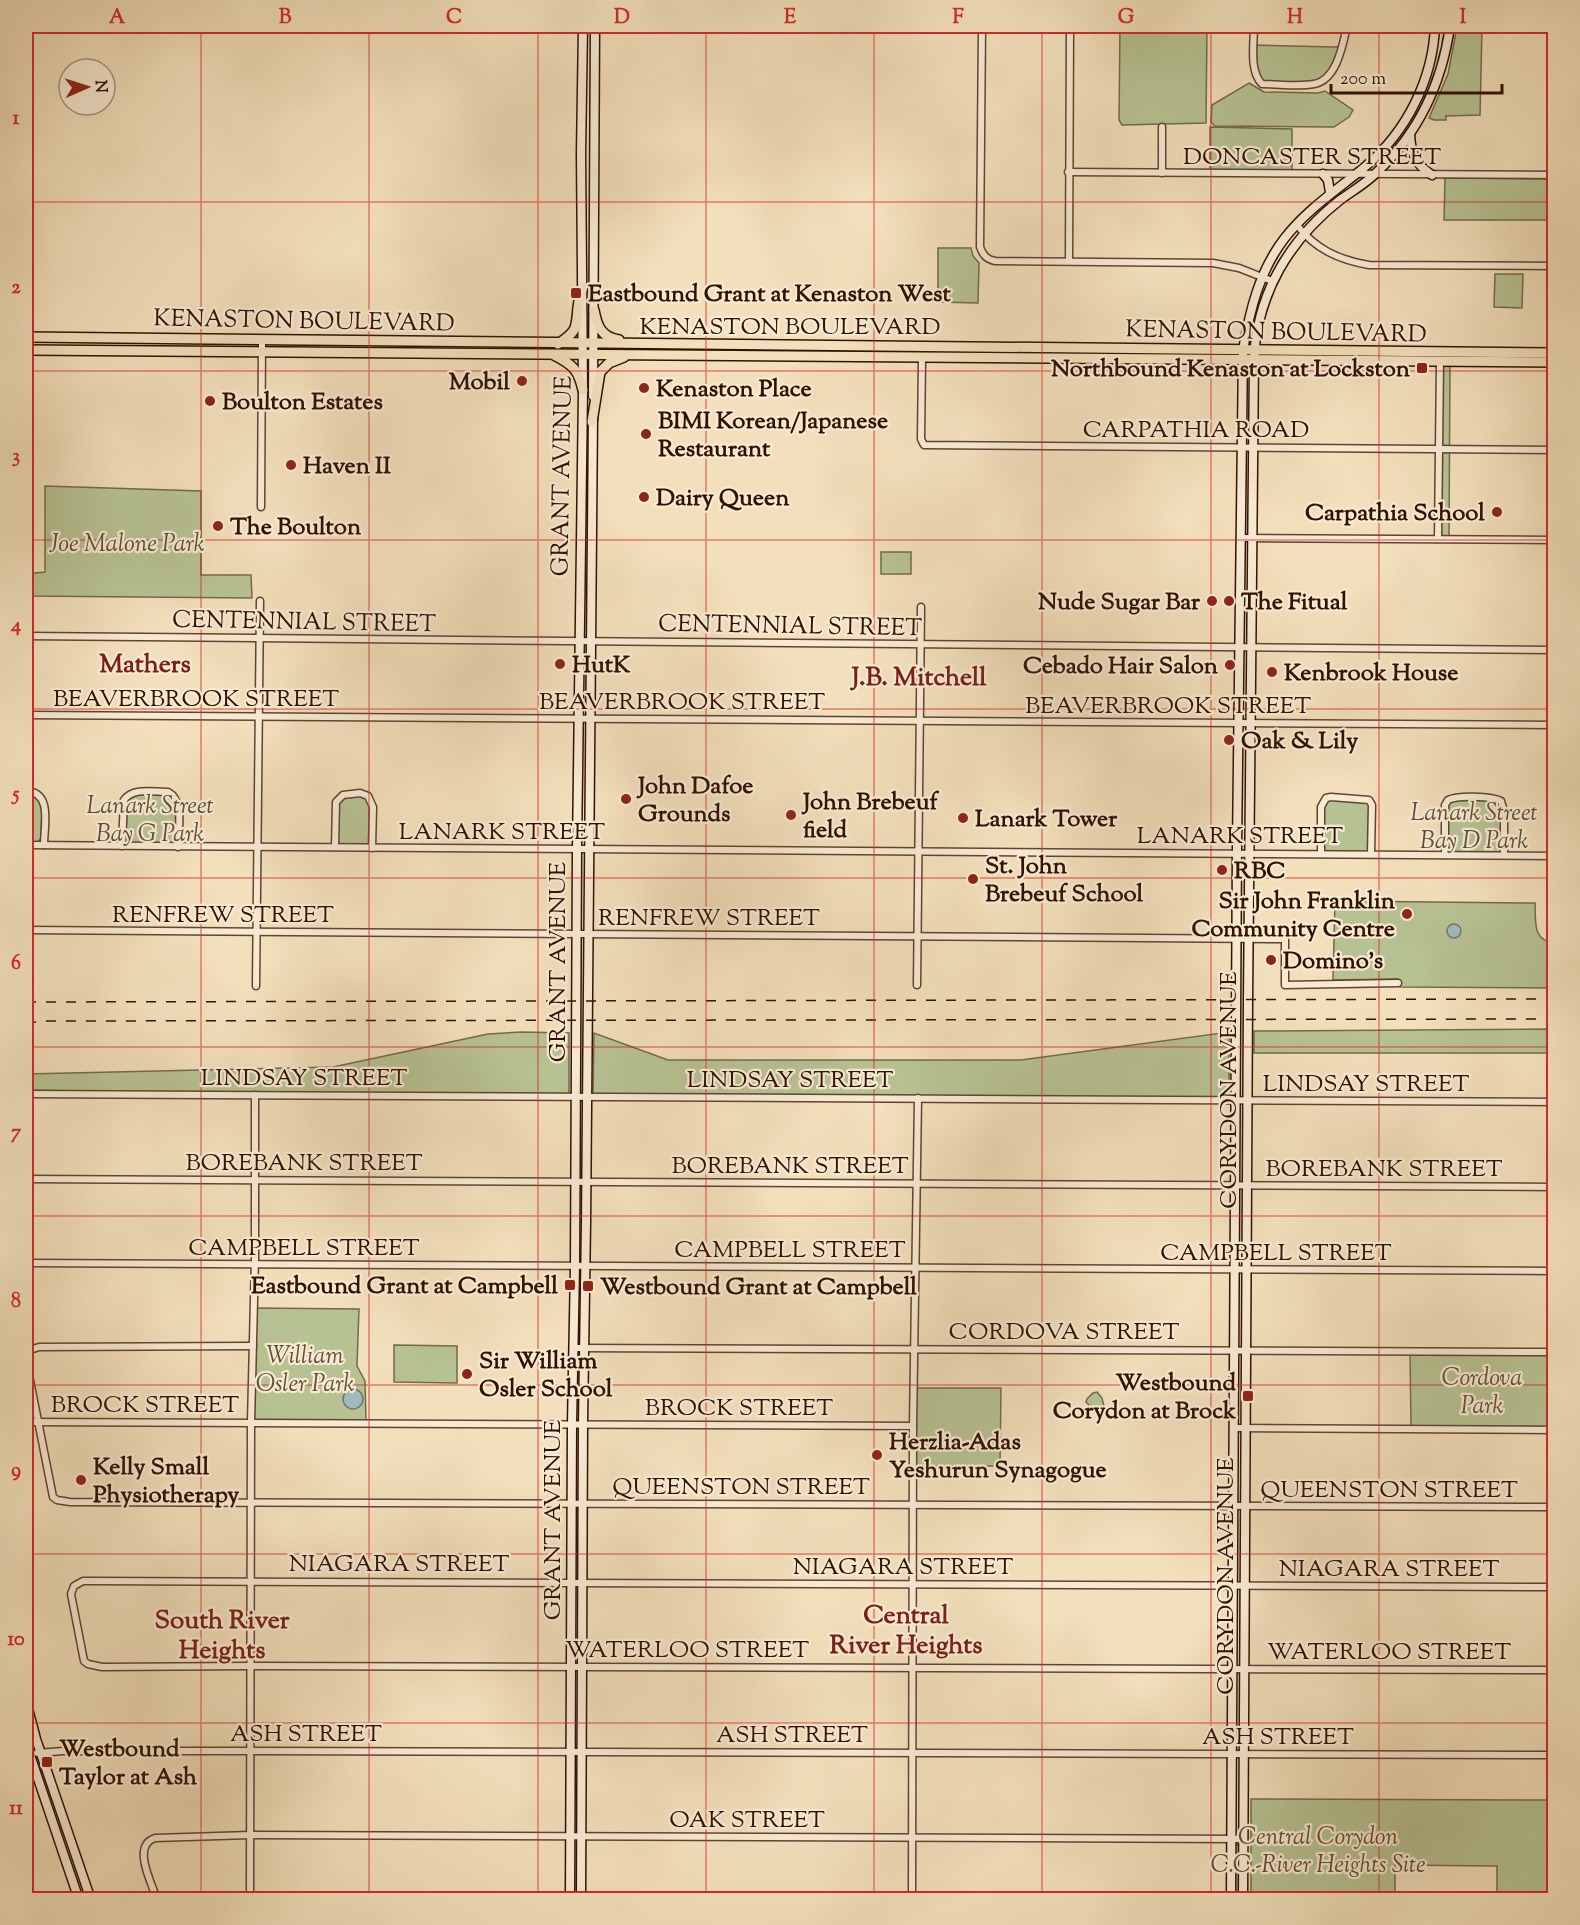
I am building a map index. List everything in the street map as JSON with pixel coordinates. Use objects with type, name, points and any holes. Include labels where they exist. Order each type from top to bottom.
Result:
[{"type":"main road","name":"GRANT AVENUE","points":[[570,1899],[576,934],[583,390],[581,147],[584,26]]},
{"type":"main road","name":"GRANT AVENUE","points":[[581,1899],[595,26]]},
{"type":"main road","name":"CORYDON AVENUE","points":[[1232,1899],[1237,854],[1243,354],[1247,326],[1262,276],[1284,239],[1297,225],[1330,192],[1380,152],[1394,136],[1417,100],[1427,75],[1434,47],[1435,26]]},
{"type":"main road","name":"CORYDON AVENUE","points":[[1243,1899],[1248,938],[1254,354],[1257,326],[1272,281],[1303,234],[1375,174],[1410,134],[1428,105],[1439,78],[1447,49],[1450,26]]},
{"type":"main road","points":[[1410,134],[1414,160],[1432,175]]},
{"type":"main road","points":[[1380,152],[1389,160]]},
{"type":"main road","points":[[1323,174],[1328,180],[1330,192]]},
{"type":"main road","points":[[1339,186],[1346,196]]},
{"type":"main road","points":[[557,344],[576,328],[578,305],[583,287]]},
{"type":"main road","points":[[594,310],[597,327],[608,338],[651,345]]},
{"type":"main road","name":"KENASTON BOULEVARD","points":[[26,337],[557,344],[582,349]]},
{"type":"main road","name":"KENASTON BOULEVARD","points":[[26,350],[552,354],[582,349],[651,345],[1243,354]]},
{"type":"main road","name":"KENASTON BOULEVARD","points":[[593,349],[629,355],[922,358],[1554,353]]},
{"type":"main road","points":[[552,354],[568,362],[578,372],[583,390]]},
{"type":"main road","name":"KENASTON BOULEVARD","points":[[1254,354],[1440,361],[1554,362]]},
{"type":"main road","points":[[592,422],[600,372],[609,363],[629,355]]},
{"type":"main road","points":[[26,1701],[41,1753],[91,1899]]},
{"type":"main road","points":[[26,1743],[79,1899]]},
{"type":"street","points":[[982,26],[980,247],[988,259],[995,261],[1213,263],[1262,276],[1272,281]]},
{"type":"street","points":[[1068,261],[1070,26]]},
{"type":"street","points":[[1254,26],[1254,71],[1256,78],[1262,84],[1315,84],[1323,81],[1331,71],[1340,54],[1347,26]]},
{"type":"street","points":[[1162,127],[1162,173]]},
{"type":"street","name":"DONCASTER STREET","points":[[1068,172],[1554,175]]},
{"type":"street","points":[[1297,225],[1303,234],[1324,250],[1340,258],[1369,265],[1554,266]]},
{"type":"street","points":[[261,507],[262,339]]},
{"type":"street","name":"CARPATHIA ROAD","points":[[922,358],[921,439],[924,445],[1554,450]]},
{"type":"street","points":[[1438,539],[1440,361]]},
{"type":"street","points":[[1240,538],[1554,540]]},
{"type":"street","points":[[256,986],[260,601]]},
{"type":"street","points":[[917,985],[921,607]]},
{"type":"street","name":"CENTENNIAL STREET","points":[[26,636],[1554,650]]},
{"type":"street","name":"BEAVERBROOK STREET","points":[[26,715],[1554,725]]},
{"type":"street","points":[[26,791],[43,797],[45,805],[44,845]]},
{"type":"street","points":[[122,846],[124,800],[127,795],[135,791],[172,794],[178,807],[178,847]]},
{"type":"street","points":[[334,847],[336,802],[342,795],[360,793],[368,796],[373,807],[372,848]]},
{"type":"street","points":[[1321,854],[1321,807],[1326,798],[1331,797],[1369,800],[1372,805],[1371,854]]},
{"type":"street","points":[[1445,855],[1445,805],[1448,800],[1456,797],[1491,798],[1501,801],[1504,811],[1504,855]]},
{"type":"street","name":"LANARK STREET","points":[[26,845],[1554,856]]},
{"type":"street","name":"RENFREW STREET","points":[[26,930],[1285,939],[1285,985],[1398,983]]},
{"type":"street","name":"LINDSAY STREET","points":[[26,1094],[1554,1102]]},
{"type":"street","points":[[250,1899],[251,1423],[255,1265],[255,1095]]},
{"type":"street","points":[[912,1899],[913,1426],[918,1098]]},
{"type":"street","name":"BOREBANK STREET","points":[[26,1179],[1554,1187]]},
{"type":"street","name":"CAMPBELL STREET","points":[[26,1263],[1554,1271]]},
{"type":"street","points":[[38,1422],[26,1357],[27,1352],[33,1348],[253,1346]]},
{"type":"street","name":"CORDOVA STREET","points":[[573,1348],[1554,1352]]},
{"type":"street","name":"BROCK STREET","points":[[26,1422],[913,1426]]},
{"type":"street","name":"QUEENSTON STREET","points":[[38,1422],[51,1491],[57,1500],[1554,1507]]},
{"type":"street","points":[[1233,1428],[1554,1430]]},
{"type":"street","name":"NIAGARA STREET","points":[[251,1666],[102,1667],[88,1664],[81,1653],[71,1594],[74,1586],[83,1581],[251,1580],[1554,1587]]},
{"type":"street","name":"WATERLOO STREET","points":[[251,1666],[1554,1670]]},
{"type":"street","name":"ASH STREET","points":[[29,1755],[63,1751],[250,1751],[1554,1755]]},
{"type":"street","name":"OAK STREET","points":[[157,1899],[143,1857],[143,1849],[147,1841],[155,1838],[250,1835],[1243,1839]]},
{"type":"green space","points":[[1120,26],[1207,26],[1206,123],[1122,125],[1119,120]]},
{"type":"green space","points":[[1457,27],[1482,28],[1480,115],[1446,116],[1446,120],[1434,120],[1429,118],[1448,74]]},
{"type":"green space","points":[[1254,45],[1342,46],[1331,71],[1315,84],[1262,84],[1256,78]]},
{"type":"green space","points":[[1249,83],[1264,92],[1318,93],[1325,91],[1353,110],[1349,117],[1334,127],[1215,126],[1211,122],[1212,105]]},
{"type":"green space","points":[[1210,127],[1292,129],[1292,174],[1210,173]]},
{"type":"green space","points":[[1445,178],[1554,179],[1554,220],[1444,220]]},
{"type":"green space","points":[[938,248],[971,248],[973,256],[979,263],[978,303],[938,302]]},
{"type":"green space","points":[[1495,274],[1523,274],[1522,308],[1494,307]]},
{"type":"green space","points":[[1440,361],[1450,361],[1449,539],[1438,539]]},
{"type":"green space","name":"Joe Malone Park","points":[[45,486],[201,491],[201,575],[251,575],[252,598],[26,596],[26,574],[45,572]]},
{"type":"green space","points":[[881,552],[911,552],[911,574],[881,574]]},
{"type":"green space","name":"Lanark Street Bay G Park","points":[[168,792],[176,799],[178,847],[122,846],[127,795]]},
{"type":"green space","points":[[360,793],[370,799],[372,848],[335,847],[336,802],[343,795]]},
{"type":"green space","points":[[26,794],[38,797],[42,804],[41,838],[38,842],[26,842]]},
{"type":"green space","points":[[1326,798],[1369,800],[1371,854],[1321,854],[1321,807]]},
{"type":"green space","name":"Lanark Street Bay D Park","points":[[1452,798],[1501,801],[1504,855],[1445,855],[1445,810]]},
{"type":"green space","points":[[1335,901],[1535,903],[1539,934],[1547,941],[1554,943],[1554,988],[1400,987],[1398,979],[1333,980]]},
{"type":"green space","points":[[1554,1029],[1554,1053],[1254,1053],[1254,1031]]},
{"type":"green space","points":[[1229,1032],[1229,1099],[593,1096],[594,1033],[668,1060],[1021,1060]]},
{"type":"green space","points":[[569,1033],[569,1096],[255,1095],[26,1090],[26,1074],[333,1067],[488,1034]]},
{"type":"green space","name":"William Osler Park","points":[[254,1308],[359,1309],[357,1366],[365,1381],[366,1423],[251,1423]]},
{"type":"green space","points":[[394,1345],[457,1346],[457,1383],[394,1382]]},
{"type":"green space","name":"Cordova Park","points":[[1410,1352],[1554,1352],[1554,1430],[1411,1429]]},
{"type":"green space","points":[[913,1388],[1001,1388],[1000,1466],[913,1466]]},
{"type":"green space","points":[[1097,1392],[1104,1406],[1099,1411],[1094,1410],[1086,1402],[1093,1393]]},
{"type":"green space","name":"Central Corydon C.C.-River Heights Site","points":[[1251,1799],[1554,1800],[1554,1899],[1497,1899],[1497,1866],[1395,1865],[1395,1899],[1251,1899]]},
{"type":"green space","points":[[1235,1845],[1239,1847],[1239,1899],[1235,1900]]},
{"type":"water","points":[[1454,924],[1459,926],[1461,931],[1459,936],[1454,938],[1449,936],[1447,931],[1449,926]]},
{"type":"water","points":[[353,1389],[360,1392],[363,1399],[360,1406],[353,1409],[346,1406],[343,1399],[346,1392]]},
{"type":"railway","points":[[26,1002],[1554,999]]},
{"type":"railway","points":[[26,1023],[48,1021],[1554,1019]]},
{"type":"place","name":"Eastbound Grant at Kenaston West","points":[[576,293]]},
{"type":"place","name":"Northbound Kenaston at Lockston","points":[[1422,368]]},
{"type":"place","name":"Mobil","points":[[522,381]]},
{"type":"place","name":"Kenaston Place","points":[[644,388]]},
{"type":"place","name":"Boulton Estates","points":[[210,401]]},
{"type":"place","name":"BIMI Korean/Japanese Restaurant","points":[[646,434]]},
{"type":"place","name":"Haven II","points":[[291,465]]},
{"type":"place","name":"Dairy Queen","points":[[644,497]]},
{"type":"place","name":"Carpathia School","points":[[1497,512]]},
{"type":"place","name":"The Boulton","points":[[218,526]]},
{"type":"place","name":"Nude Sugar Bar","points":[[1212,601]]},
{"type":"place","name":"The Fitual","points":[[1229,601]]},
{"type":"place","name":"HutK","points":[[560,664]]},
{"type":"place","name":"Cebado Hair Salon","points":[[1230,665]]},
{"type":"place","name":"Kenbrook House","points":[[1272,672]]},
{"type":"place","name":"Oak & Lily","points":[[1229,740]]},
{"type":"place","name":"John Dafoe Grounds","points":[[626,799]]},
{"type":"place","name":"John Brebeuf field","points":[[791,815]]},
{"type":"place","name":"Lanark Tower","points":[[963,818]]},
{"type":"place","name":"RBC","points":[[1222,870]]},
{"type":"place","name":"St. John Brebeuf School","points":[[973,879]]},
{"type":"place","name":"Sir John Franklin Community Centre","points":[[1407,914]]},
{"type":"place","name":"Domino's","points":[[1271,960]]},
{"type":"place","name":"Eastbound Grant at Campbell","points":[[570,1285]]},
{"type":"place","name":"Westbound Grant at Campbell","points":[[588,1286]]},
{"type":"place","name":"Sir William Osler School","points":[[467,1374]]},
{"type":"place","name":"Westbound Corydon at Brock","points":[[1248,1396]]},
{"type":"place","name":"Herzlia-Adas Yeshurun Synagogue","points":[[877,1455]]},
{"type":"place","name":"Kelly Small Physiotherapy","points":[[81,1480]]},
{"type":"place","name":"Westbound Taylor at Ash","points":[[47,1762]]},
{"type":"district","name":"Mathers","points":[[145,663]]},
{"type":"district","name":"J.B. Mitchell","points":[[919,676]]},
{"type":"district","name":"Central River Heights","points":[[906,1629]]},
{"type":"district","name":"South River Heights","points":[[222,1634]]}]
